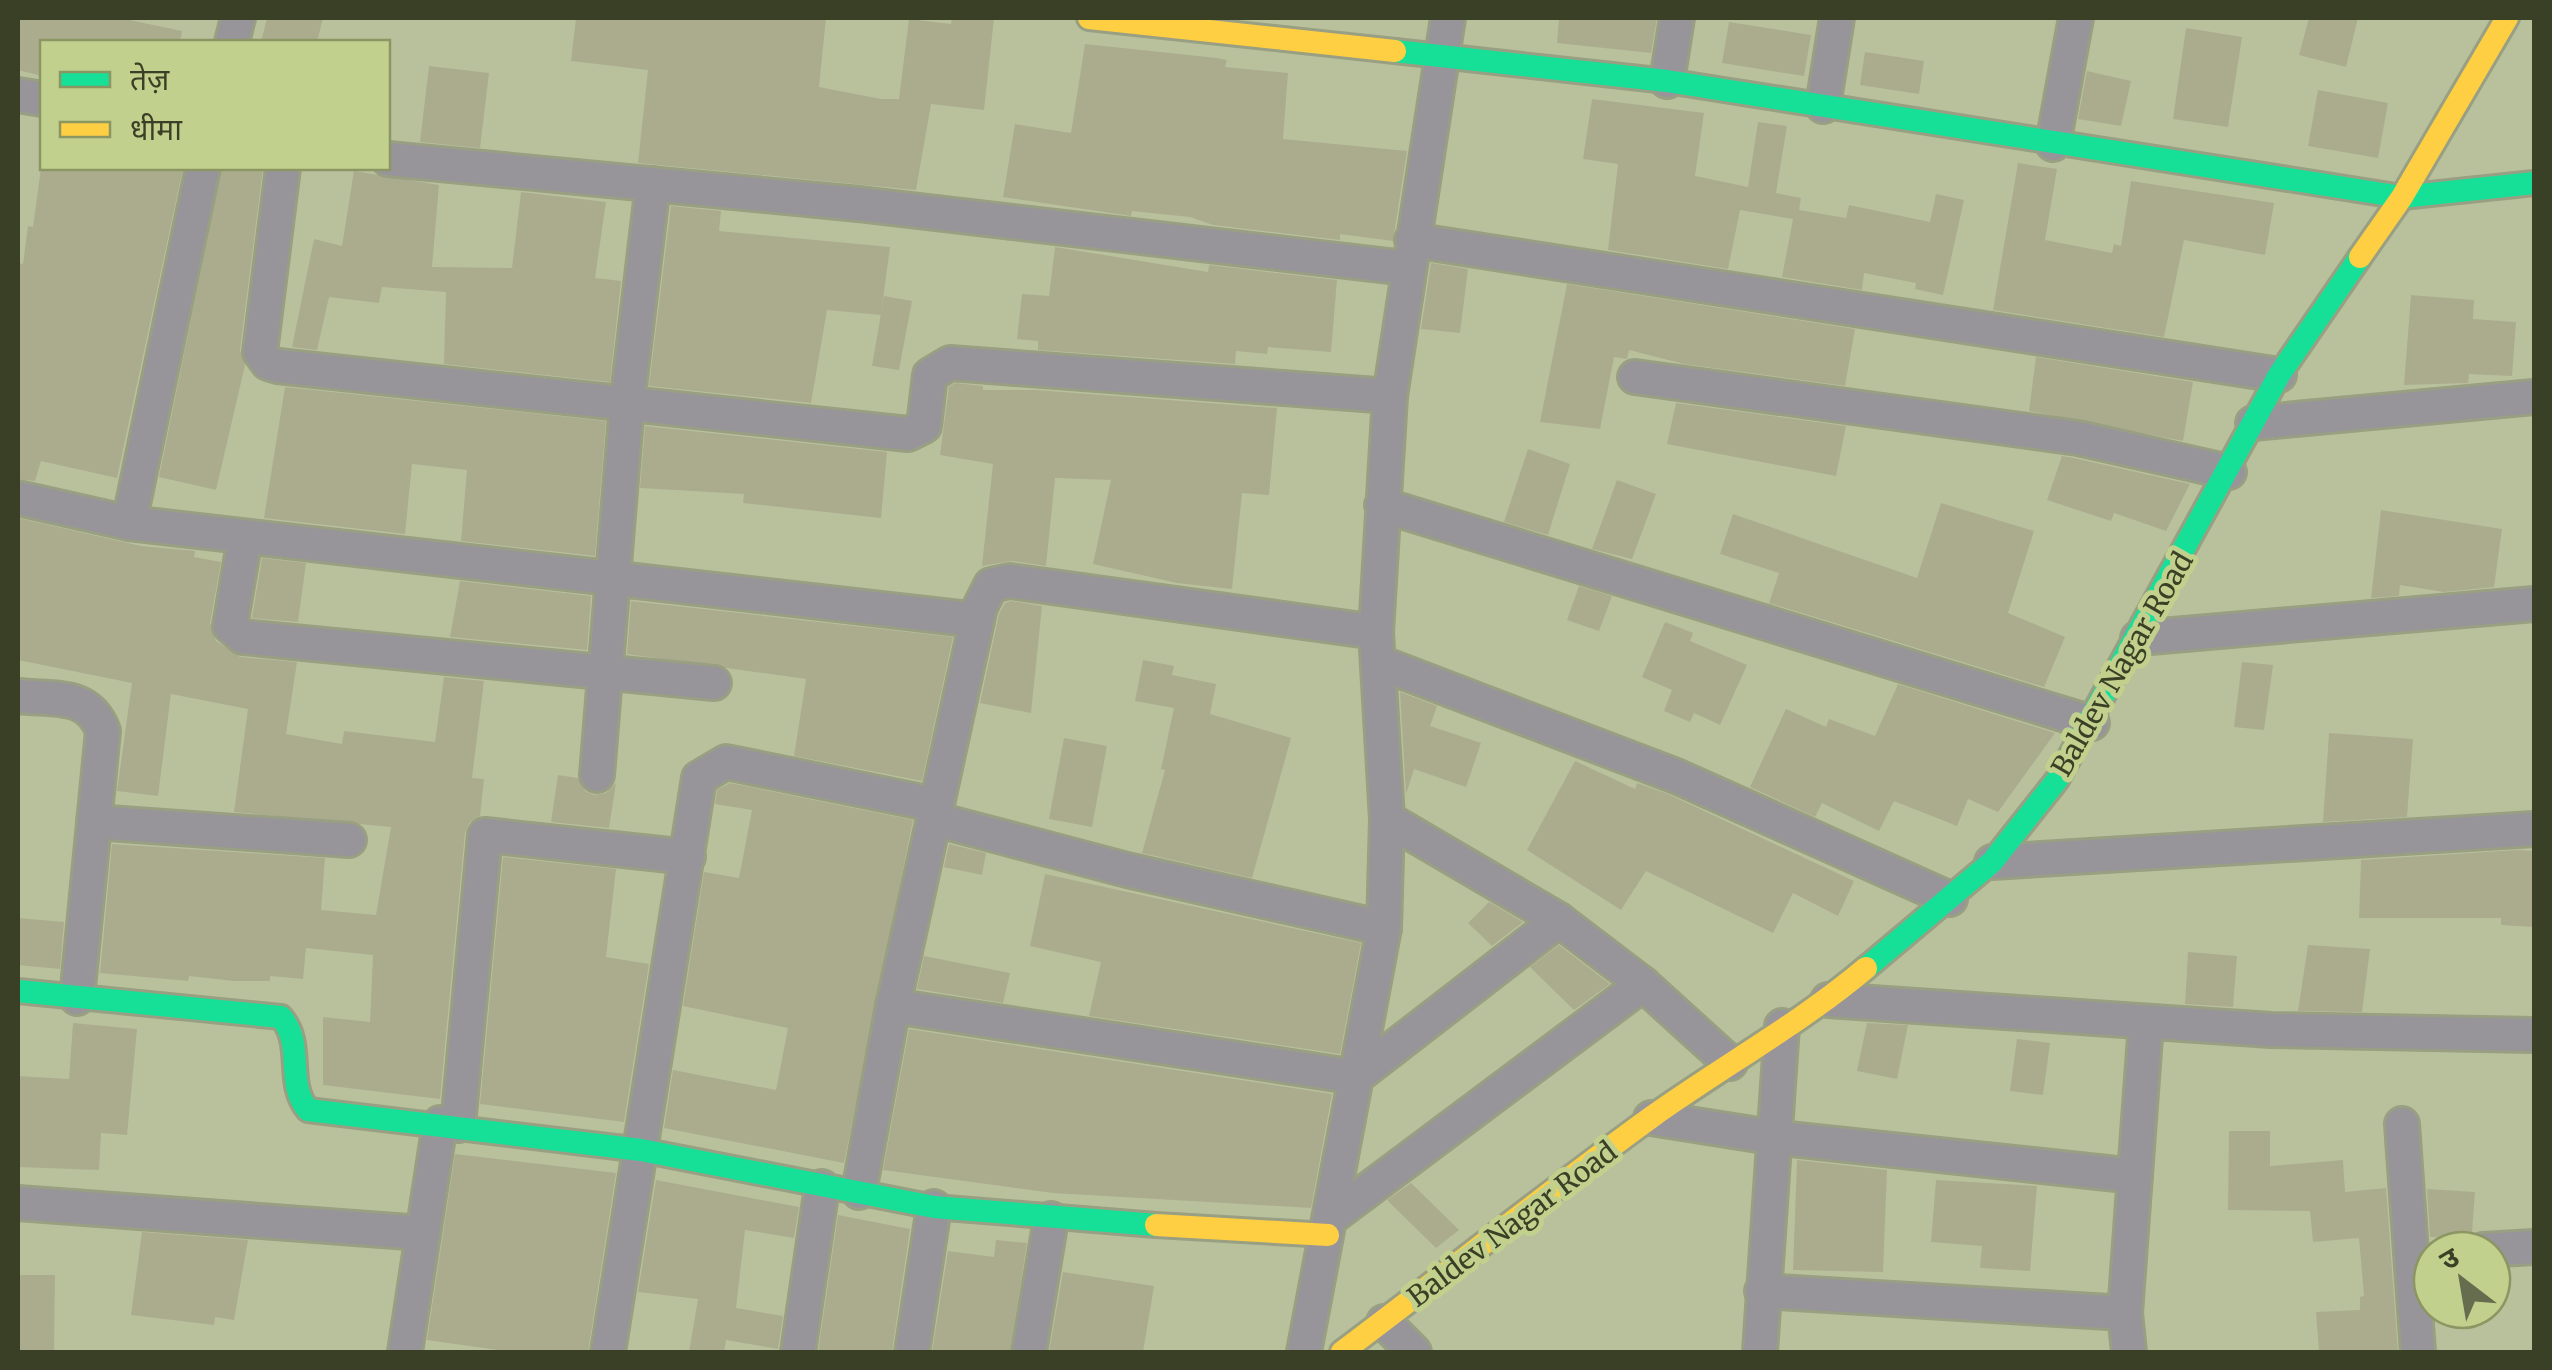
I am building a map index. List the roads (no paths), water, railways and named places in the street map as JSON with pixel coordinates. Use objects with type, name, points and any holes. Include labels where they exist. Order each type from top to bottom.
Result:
[{"type":"street","points":[[1090,18],[1667,81],[2402,197],[2534,183]]},
{"type":"street","points":[[1304,1352],[1384,928],[1387,818],[1378,648],[1382,505],[1390,396],[1409,254],[1448,18]]},
{"type":"street","points":[[1667,81],[1677,18]]},
{"type":"street","points":[[1823,106],[1838,18]]},
{"type":"street","points":[[2053,144],[2076,18]]},
{"type":"street","name":"Baldev Nagar Road","points":[[1342,1352],[1651,1118],[1782,1026],[1828,1000],[1992,862],[2057,780],[2092,723],[2279,375],[2402,197],[2506,18]]},
{"type":"street","points":[[390,159],[1409,254],[2279,375]]},
{"type":"street","points":[[129,524],[204,170]]},
{"type":"street","points":[[282,170],[260,352],[268,363],[908,434],[924,426],[930,374],[950,363],[1390,396]]},
{"type":"street","points":[[596,775],[627,404],[653,184]]},
{"type":"street","points":[[1635,377],[2078,438],[2229,472]]},
{"type":"street","points":[[2253,423],[2534,397]]},
{"type":"street","points":[[18,498],[129,524],[977,620]]},
{"type":"street","points":[[1382,505],[2092,723]]},
{"type":"street","points":[[245,538],[229,613],[230,626],[244,637],[714,684]]},
{"type":"street","points":[[859,1192],[893,1006],[977,620],[991,585],[1010,580],[1378,648],[1950,899]]},
{"type":"street","points":[[2138,638],[2534,604]]},
{"type":"street","points":[[18,696],[85,704],[95,711],[103,731],[76,998]]},
{"type":"street","points":[[608,1352],[699,778],[726,762],[936,812],[1127,870],[1384,928]]},
{"type":"street","points":[[1387,818],[1559,920],[1643,984],[1730,1064]]},
{"type":"street","points":[[94,822],[350,840]]},
{"type":"street","points":[[1992,862],[2534,829]]},
{"type":"street","points":[[405,1352],[422,1233],[449,1124],[485,836],[688,858]]},
{"type":"street","points":[[893,1006],[1356,1076],[1559,920]]},
{"type":"street","points":[[18,991],[281,1017],[297,1037],[299,1097],[308,1110],[642,1150],[934,1207],[1051,1220],[1330,1225],[1643,984]]},
{"type":"street","points":[[1828,1000],[2146,1024],[2534,1035]]},
{"type":"street","points":[[2129,1352],[2125,1313],[2146,1024]]},
{"type":"street","points":[[1760,1352],[1771,1137],[1782,1026]]},
{"type":"street","points":[[1651,1118],[1771,1137],[2136,1176]]},
{"type":"street","points":[[2402,1124],[2418,1230]]},
{"type":"street","points":[[798,1352],[822,1187]]},
{"type":"street","points":[[18,1204],[422,1233]]},
{"type":"street","points":[[912,1352],[934,1207]]},
{"type":"street","points":[[1029,1352],[1051,1220]]},
{"type":"street","points":[[1762,1291],[2125,1313]]},
{"type":"street","points":[[1384,1322],[1414,1352]]}]
